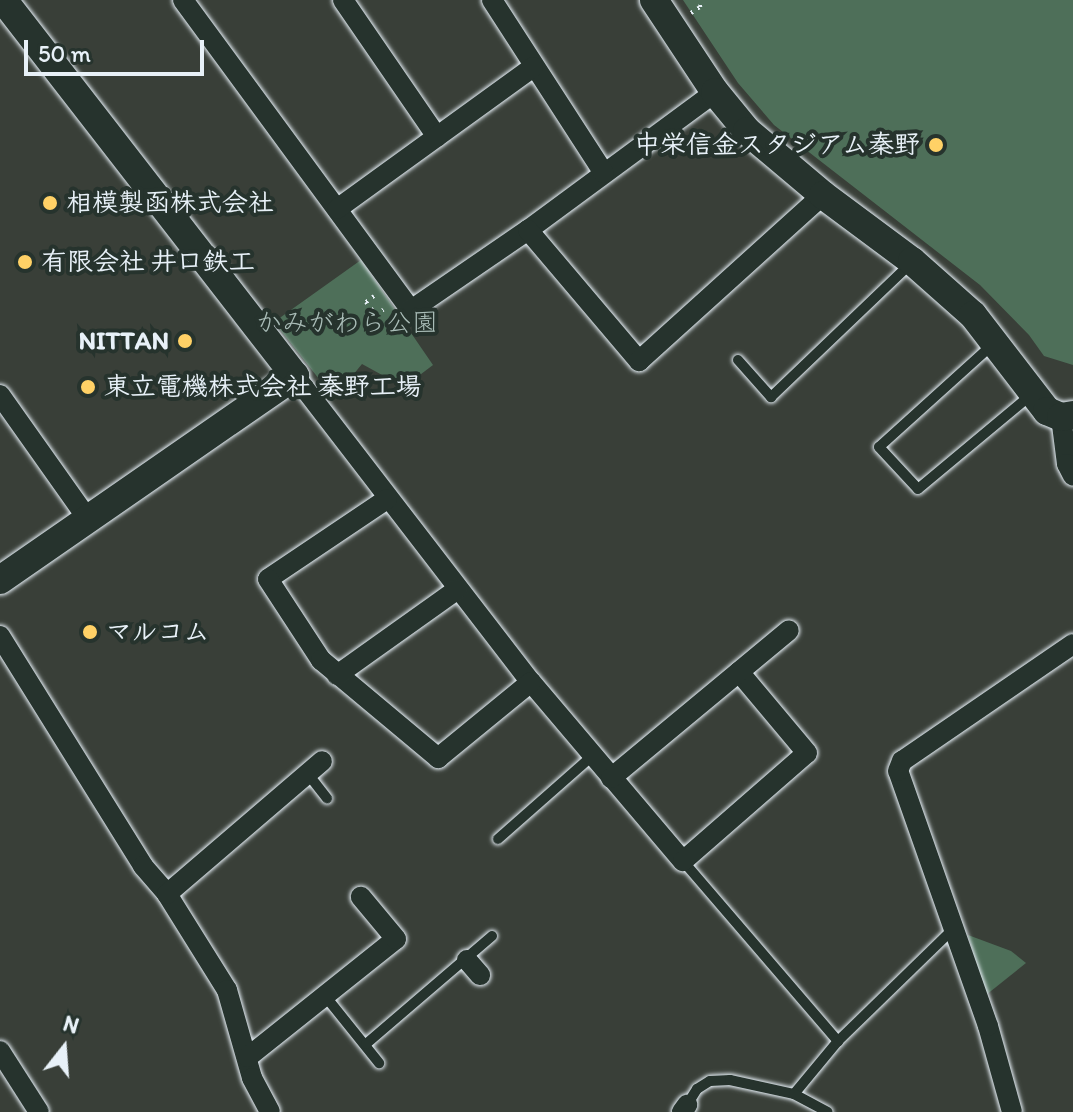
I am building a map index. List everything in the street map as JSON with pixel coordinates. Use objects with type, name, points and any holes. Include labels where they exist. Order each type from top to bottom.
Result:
[{"type":"street","points":[[183,0],[411,310],[528,230],[715,92]]},
{"type":"street","points":[[343,0],[437,137]]},
{"type":"street","points":[[492,0],[604,173]]},
{"type":"street","points":[[654,0],[715,92],[747,131],[823,195],[912,261],[996,341],[1047,411],[1067,416],[1067,464],[1073,476]]},
{"type":"street","points":[[5,13],[295,376],[531,682],[683,861],[807,753],[739,672]]},
{"type":"street","points":[[337,209],[533,67]]},
{"type":"street","points":[[528,230],[639,361],[823,195]]},
{"type":"street","points":[[0,580],[295,376]]},
{"type":"street","points":[[0,395],[87,518]]},
{"type":"street","points":[[387,499],[268,579],[321,660],[438,758],[531,682]]},
{"type":"street","points":[[337,675],[458,589]]},
{"type":"street","points":[[611,778],[789,630]]},
{"type":"street","points":[[0,636],[143,866],[167,894],[227,990],[252,1078],[270,1112]]},
{"type":"street","points":[[1012,1112],[955,928],[898,771],[902,761],[1073,644]]},
{"type":"street","points":[[167,894],[315,768]]},
{"type":"street","points":[[248,1057],[396,939],[361,897]]},
{"type":"street","points":[[0,1051],[39,1112]]},
{"type":"lane","points":[[738,360],[771,397],[912,261]]},
{"type":"lane","points":[[996,341],[879,447],[918,489],[1032,393]]},
{"type":"lane","points":[[498,839],[592,756]]},
{"type":"lane","points":[[315,768],[327,798]]},
{"type":"lane","points":[[683,861],[838,1041]]},
{"type":"lane","points":[[794,1094],[838,1041],[955,928]]},
{"type":"lane","points":[[366,1044],[473,968],[492,936]]},
{"type":"lane","points":[[326,997],[379,1063]]},
{"type":"lane","points":[[684,1108],[697,1089],[710,1081],[730,1080],[794,1094],[828,1112]]},
{"type":"path","points":[[686,16],[700,7],[702,0]]},
{"type":"path","points":[[374,295],[366,302],[376,315],[391,304]]},
{"type":"green space","name":"中栄信金スタジアム秦野","points":[[683,0],[1073,0],[1073,365],[1044,356],[1029,335],[980,285],[774,125],[738,83]]},
{"type":"green space","name":"かみがわら公園","points":[[361,260],[433,365],[404,387],[362,364],[334,398],[274,322]]},
{"type":"green space","points":[[968,935],[1011,951],[1026,963],[986,995]]},
{"type":"place","name":"中栄信金スタジアム秦野","points":[[936,145]]},
{"type":"place","name":"相模製函株式会社","points":[[50,203]]},
{"type":"place","name":"有限会社 井口鉄工","points":[[25,262]]},
{"type":"place","name":"NITTAN","points":[[185,341]]},
{"type":"place","name":"東立電機株式会社 秦野工場","points":[[88,387]]},
{"type":"place","name":"マルコム","points":[[90,632]]}]
